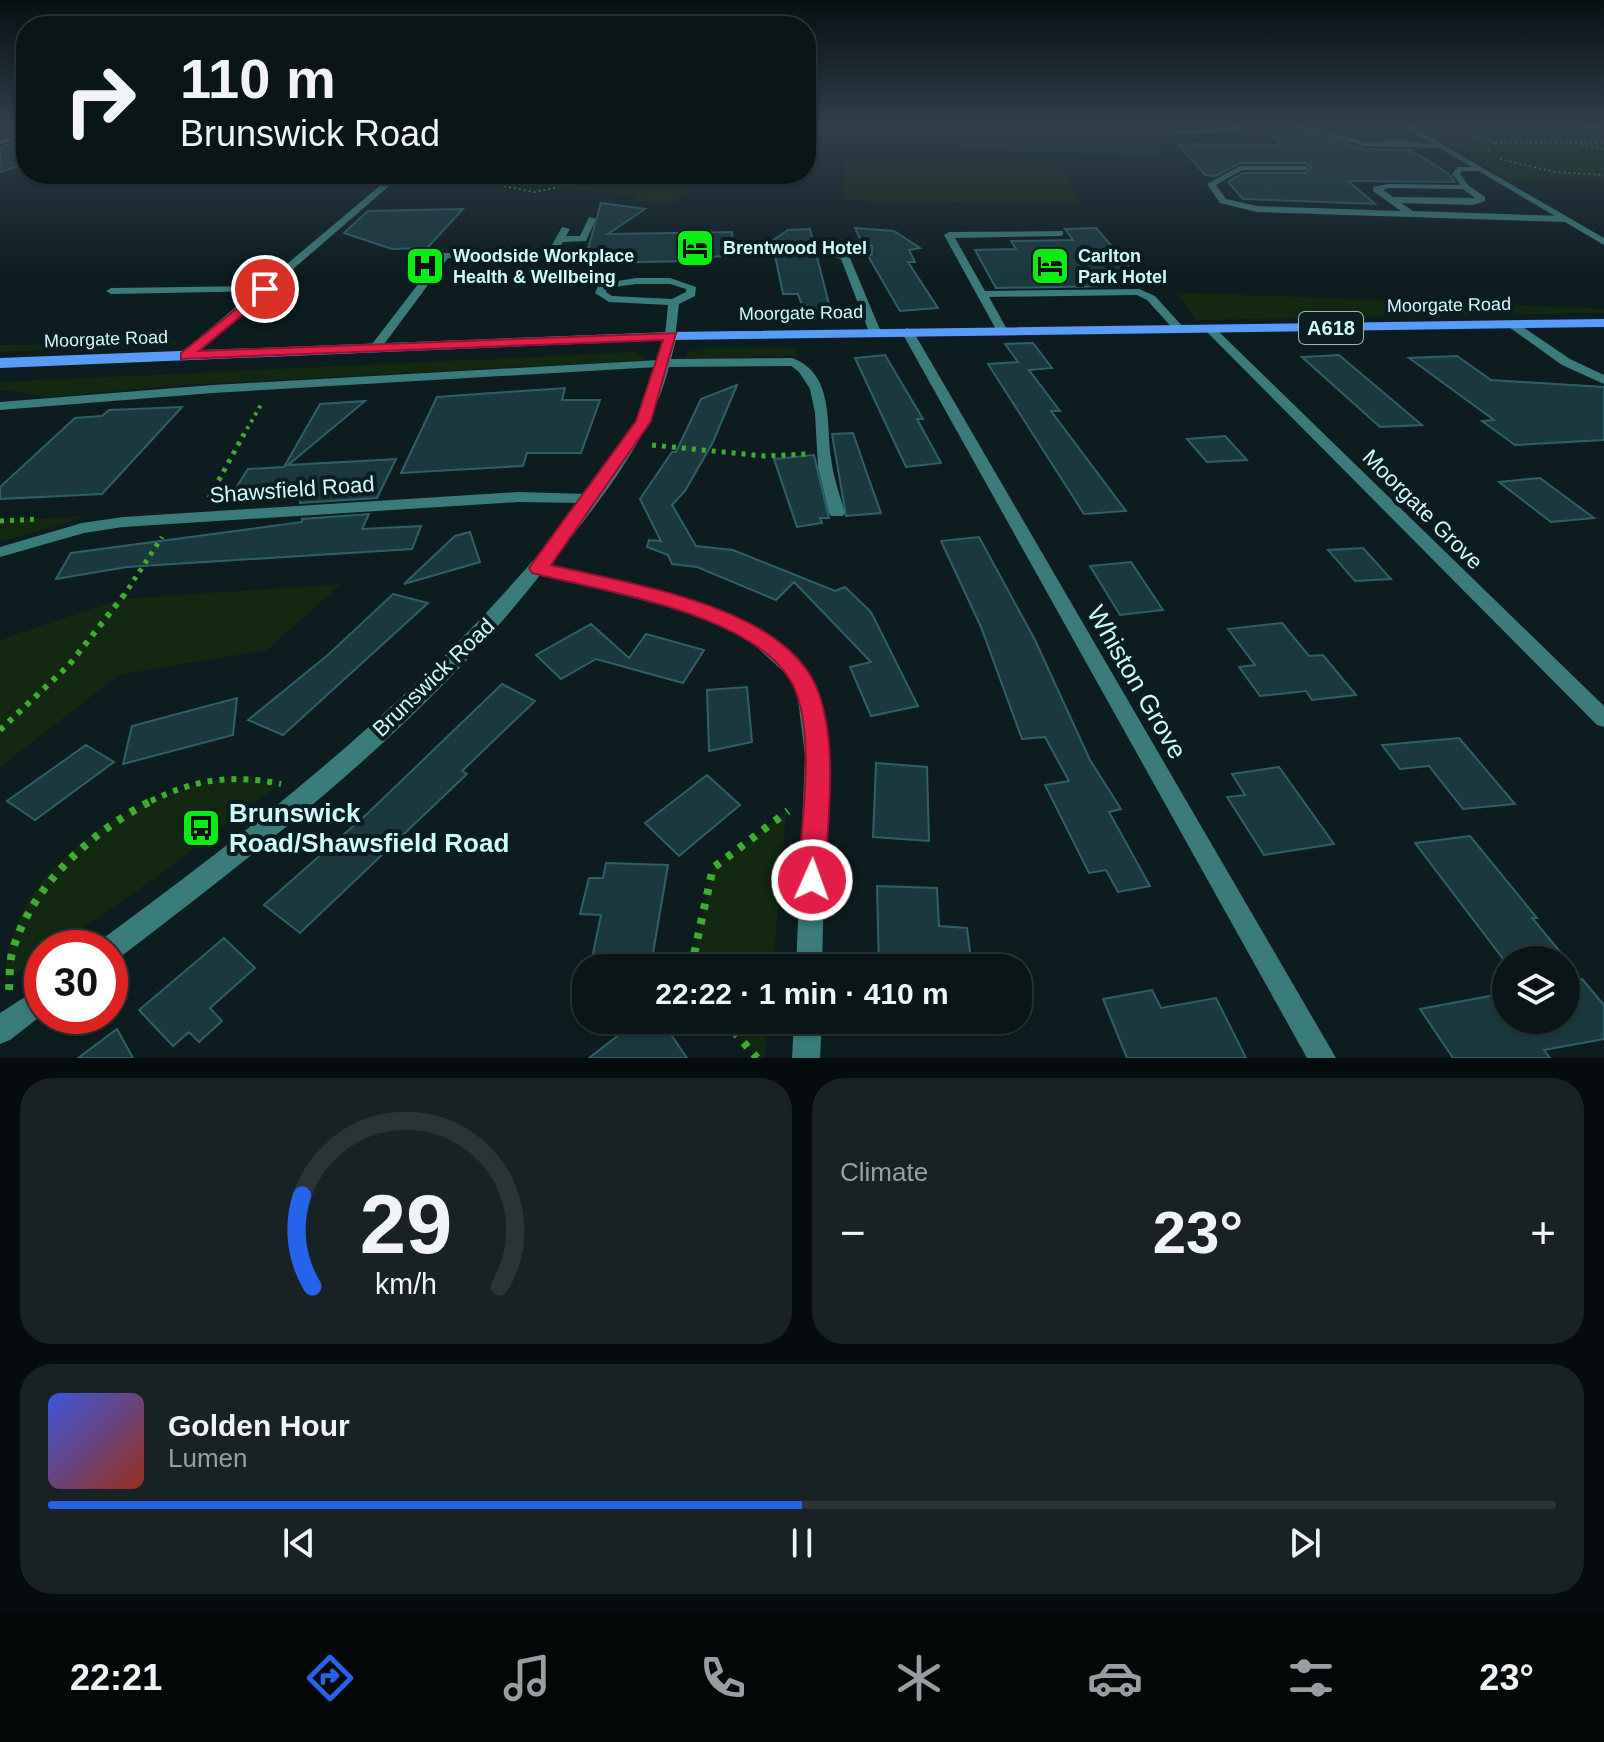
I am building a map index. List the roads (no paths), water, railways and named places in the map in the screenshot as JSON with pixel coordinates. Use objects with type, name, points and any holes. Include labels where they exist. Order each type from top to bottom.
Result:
[{"type":"main road","name":"Moorgate Road","points":[[0,363],[671,336],[1604,323]]},
{"type":"street","points":[[1225,176],[1211,184],[1223,201],[1242,208],[1565,219]]},
{"type":"street","points":[[1392,200],[1472,202],[1482,199],[1465,187],[1458,176]]},
{"type":"street","points":[[1493,176],[1604,242]]},
{"type":"street","points":[[185,356],[387,184]]},
{"type":"street","points":[[1411,214],[1376,189],[1378,186],[1465,187]]},
{"type":"street","points":[[375,348],[445,255],[551,255],[562,234],[583,239],[592,219]]},
{"type":"street","points":[[1002,331],[949,235],[1060,233]]},
{"type":"street","points":[[820,253],[845,257],[867,250]]},
{"type":"street","points":[[845,257],[875,332]]},
{"type":"street","name":"Brunswick Road","points":[[635,280],[683,283],[691,287],[691,294],[674,302],[609,299],[600,293],[603,286],[635,280]]},
{"type":"street","points":[[111,291],[265,289]]},
{"type":"street","points":[[980,294],[1139,292],[1151,298],[1180,330]]},
{"type":"street","name":"Brunswick Road","points":[[128,935],[247,845],[312,790],[458,655],[539,568],[631,443],[643,421],[665,363],[674,302]]},
{"type":"street","points":[[1510,323],[1566,362],[1604,380]]},
{"type":"street","name":"Moorgate Grove","points":[[1211,330],[1604,719]]},
{"type":"street","name":"Whiston Grove","points":[[907,331],[1322,1058]]},
{"type":"street","points":[[0,406],[274,385],[665,363],[792,362],[809,373],[819,392],[823,453],[837,513]]},
{"type":"street","name":"Shawsfield Road","points":[[0,552],[82,528],[194,517],[556,496],[591,499]]},
{"type":"street","points":[[539,568],[704,612],[756,635],[775,650],[807,690],[816,756],[809,954]]},
{"type":"street","points":[[806,1058],[807,1034]]},
{"type":"place","name":"Brentwood Hotel","points":[[695,248]]},
{"type":"place","name":"Woodside Workplace Health & Wellbeing","points":[[425,266]]},
{"type":"place","name":"Carlton Park Hotel","points":[[1050,266]]},
{"type":"place","name":"Brunswick Road/Shawsfield Road","points":[[201,828]]}]
